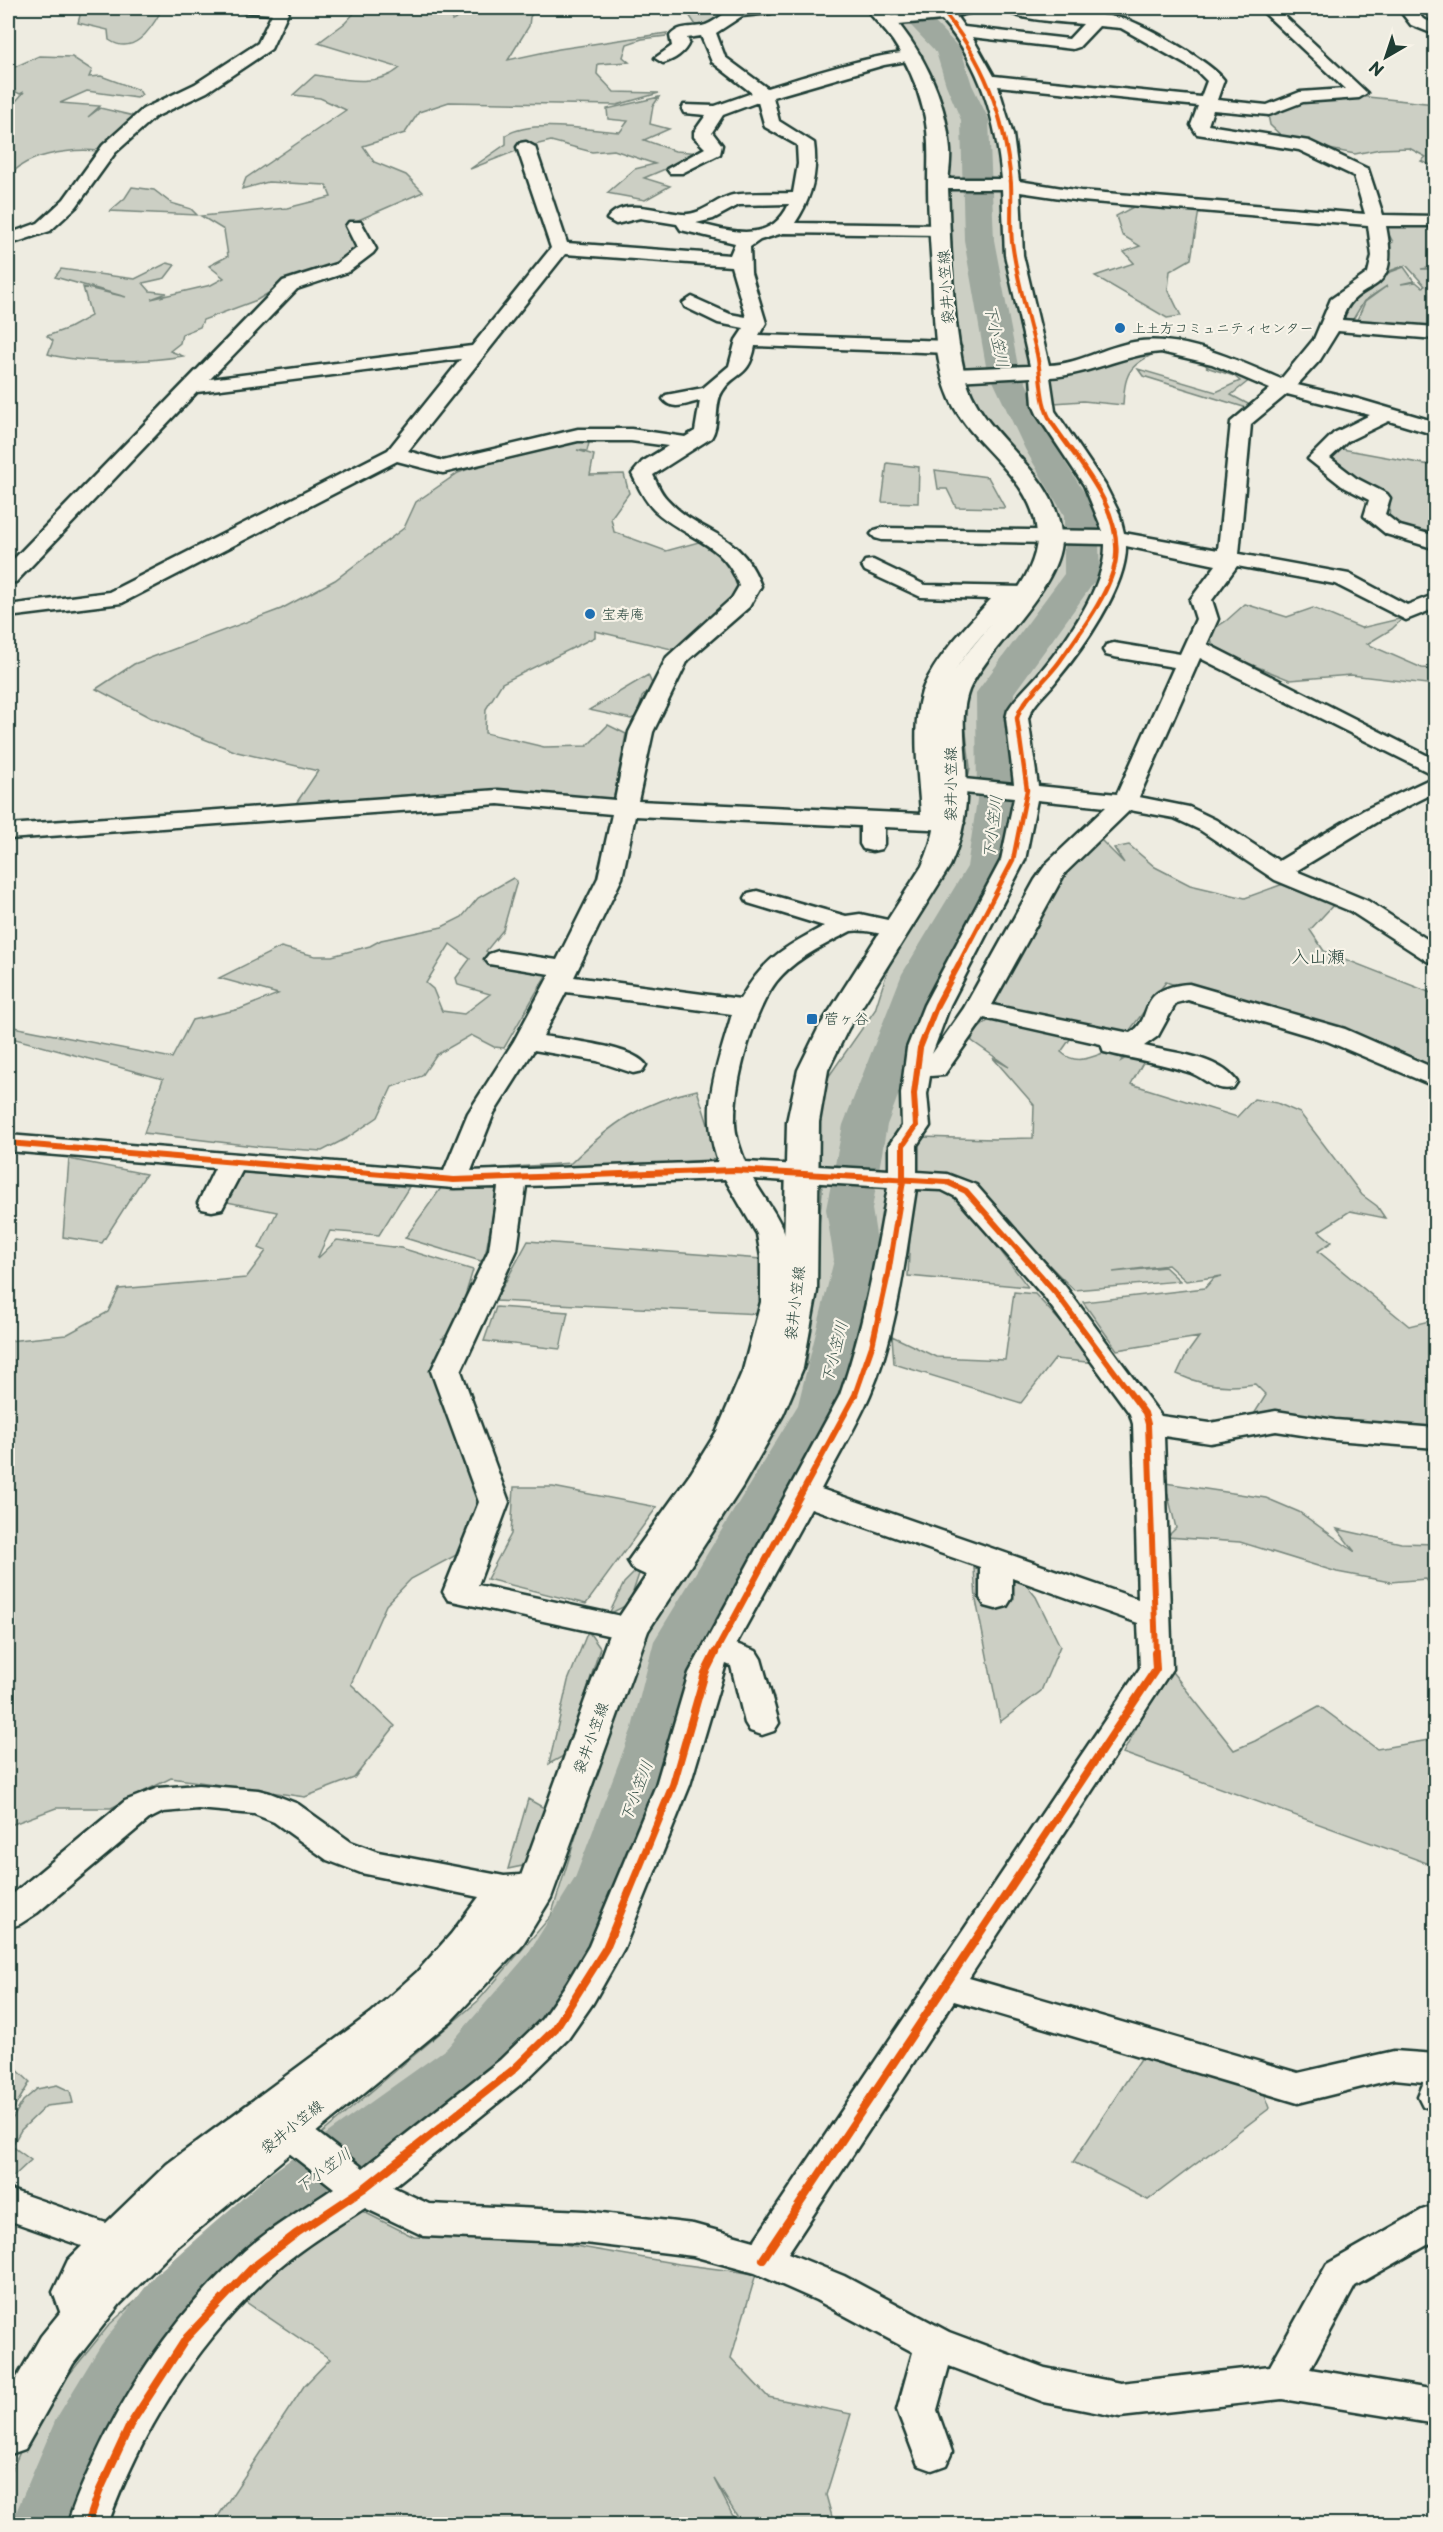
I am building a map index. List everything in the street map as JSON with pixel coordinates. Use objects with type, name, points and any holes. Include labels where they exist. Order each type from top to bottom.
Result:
[{"type":"main road","name":"袋井小笠線","points":[[8,2435],[57,2350],[104,2291],[162,2233],[436,2010],[507,1936],[521,1888],[630,1629],[736,1467],[766,1415],[786,1368],[800,1291],[803,1122],[813,1070],[833,1029],[936,866],[947,844],[943,822],[954,785],[950,717],[955,693],[964,672],[1017,593],[1042,564],[1049,537],[1043,505],[1030,484],[972,418],[959,398],[952,361],[941,230],[938,184],[941,152],[933,108],[914,56],[886,16]]},
{"type":"street","points":[[8,240],[44,227],[70,203],[109,149],[149,113],[201,88],[265,46],[281,8],[250,9]]},
{"type":"street","points":[[663,58],[679,48],[681,42],[678,36],[689,31],[707,31],[737,10],[771,8]]},
{"type":"street","points":[[886,16],[971,8]]},
{"type":"street","points":[[917,1066],[935,1069],[977,1009],[1044,885],[1056,868],[1125,802],[1207,619],[1201,600],[1227,565],[1241,422],[1285,387],[1320,348],[1334,325],[1338,303],[1377,276],[1382,263],[1376,220],[1362,173],[1303,145],[1203,130],[1199,125],[1216,80],[1203,68],[1126,16],[1095,21],[1028,13],[1011,8]]},
{"type":"street","points":[[987,80],[1269,110],[1300,97],[1359,93],[1267,8]]},
{"type":"street","points":[[1406,8],[1417,22],[1436,30]]},
{"type":"street","points":[[88,2524],[99,2492],[130,2425],[187,2337],[252,2268],[297,2233],[363,2189],[513,2070],[555,2029],[580,1993],[606,1948],[673,1785],[705,1672],[855,1395],[872,1346],[888,1274],[903,1181],[903,1145],[916,1126],[914,1094],[920,1048],[937,1005],[1013,860],[1027,790],[1017,718],[1020,707],[1027,696],[1052,673],[1101,594],[1116,561],[1117,538],[1087,472],[1047,416],[1043,404],[1040,372],[1012,240],[999,108],[977,55],[960,31],[942,12]]},
{"type":"street","points":[[960,31],[1073,44],[1095,21]]},
{"type":"street","points":[[707,31],[718,59],[764,94],[771,123],[805,142],[809,157],[800,198],[794,213],[780,228]]},
{"type":"street","points":[[690,109],[717,111],[764,94],[883,60],[914,56]]},
{"type":"street","points":[[206,68],[230,69]]},
{"type":"street","points":[[676,170],[714,150],[713,145],[703,136],[703,132],[717,111]]},
{"type":"street","points":[[526,147],[560,248]]},
{"type":"street","points":[[938,184],[1007,184],[1081,196],[1376,220],[1436,221]]},
{"type":"street","points":[[616,219],[626,212],[683,220],[706,215],[735,200],[800,198]]},
{"type":"street","points":[[683,220],[687,226],[747,240],[780,228],[941,230]]},
{"type":"street","points":[[8,577],[290,285],[342,268],[367,249],[355,226]]},
{"type":"street","points":[[454,1180],[481,1113],[527,1041],[610,878],[641,732],[678,657],[741,602],[750,586],[748,574],[725,545],[662,506],[642,474],[649,466],[704,434],[711,393],[720,380],[737,369],[743,358],[751,333],[740,261],[741,248],[747,240]]},
{"type":"street","points":[[560,248],[740,261]]},
{"type":"street","points":[[8,610],[114,598],[395,454],[560,248]]},
{"type":"street","points":[[692,303],[751,333],[1040,372],[1067,370],[1134,348],[1161,346],[1219,360],[1285,387],[1351,403],[1436,429]]},
{"type":"street","points":[[1334,325],[1436,333]]},
{"type":"street","points":[[193,387],[477,351]]},
{"type":"street","points":[[676,401],[673,399],[711,393]]},
{"type":"street","points":[[1386,415],[1341,437],[1318,459],[1349,482],[1380,498],[1374,516],[1393,530],[1436,543]]},
{"type":"street","points":[[395,454],[443,467],[578,435],[631,435],[688,443]]},
{"type":"street","points":[[882,534],[1117,538],[1341,579],[1406,613],[1436,600]]},
{"type":"street","points":[[873,566],[921,591],[1017,593]]},
{"type":"street","points":[[8,832],[498,797],[556,814],[625,808],[943,822],[931,726],[935,688],[959,652],[1017,593]]},
{"type":"street","points":[[1114,650],[1191,655],[1436,769]]},
{"type":"street","points":[[1279,871],[1372,815],[1436,783]]},
{"type":"street","points":[[954,785],[1027,790],[1125,802],[1181,812],[1208,825],[1279,871],[1359,906],[1436,956]]},
{"type":"street","points":[[872,819],[872,844]]},
{"type":"street","points":[[757,898],[845,924]]},
{"type":"street","points":[[667,1574],[644,1561],[703,1479],[732,1431],[758,1370],[775,1302],[775,1257],[771,1234],[734,1170],[724,1141],[721,1118],[729,1070],[748,1008],[766,978],[788,956],[845,924],[860,922],[897,929]]},
{"type":"street","points":[[498,959],[562,976],[748,1008]]},
{"type":"street","points":[[977,1009],[1108,1037],[1136,1040],[1143,1036],[1166,996],[1176,991],[1189,992],[1336,1035],[1436,1078]]},
{"type":"street","points":[[1108,1037],[1108,1045],[1202,1068],[1224,1082]]},
{"type":"street","points":[[527,1041],[602,1054],[633,1065]]},
{"type":"street","points":[[8,1143],[454,1180],[734,1170],[801,1176],[946,1182],[966,1191],[1055,1292],[1145,1413],[1148,1424],[1156,1669],[763,2259]]},
{"type":"street","points":[[212,1203],[232,1162]]},
{"type":"street","points":[[513,1179],[503,1250],[446,1371],[494,1502],[459,1592],[630,1629]]},
{"type":"street","points":[[1148,1424],[1210,1433],[1243,1429],[1276,1421],[1335,1430],[1436,1438]]},
{"type":"street","points":[[803,1494],[1156,1617]]},
{"type":"street","points":[[996,1562],[996,1598]]},
{"type":"street","points":[[717,1649],[744,1659],[762,1723]]},
{"type":"street","points":[[8,1916],[137,1810],[158,1800],[198,1797],[258,1802],[286,1813],[339,1851],[373,1864],[521,1888]]},
{"type":"street","points":[[81,2319],[72,2292],[82,2271],[112,2241],[180,2175],[384,2023],[430,1982],[464,1944],[521,1888]]},
{"type":"street","points":[[946,1986],[1298,2088],[1394,2065],[1436,2069]]},
{"type":"street","points":[[288,2131],[363,2189],[424,2220],[596,2229],[693,2240],[763,2259],[830,2288],[935,2344],[1044,2385],[1120,2400],[1281,2382],[1436,2407]]},
{"type":"street","points":[[8,2205],[112,2241]]},
{"type":"street","points":[[1281,2382],[1341,2275],[1436,2221]]},
{"type":"street","points":[[932,2452],[917,2410],[935,2344]]},
{"type":"shaded area","points":[[82,8],[191,8],[161,11],[152,26],[140,39],[126,45],[109,40],[108,30],[78,23]]},
{"type":"shaded area","points":[[359,8],[475,8],[456,16],[436,14],[452,16],[452,21],[478,8],[536,8],[530,17],[529,26],[508,60],[559,49],[667,33],[666,36],[642,39],[627,44],[623,57],[629,62],[598,64],[597,74],[614,92],[659,93],[617,105],[449,102],[419,112],[405,133],[363,146],[374,162],[406,175],[423,192],[347,225],[358,250],[335,268],[280,286],[257,300],[203,320],[200,327],[182,334],[180,343],[170,351],[183,356],[116,361],[78,359],[48,354],[53,341],[47,336],[69,328],[91,316],[83,287],[126,297],[55,277],[61,269],[135,279],[167,263],[175,265],[165,278],[143,283],[150,291],[167,293],[151,299],[211,285],[224,278],[209,266],[228,256],[224,230],[201,216],[287,208],[331,197],[326,185],[268,182],[242,189],[246,178],[346,110],[320,98],[293,95],[315,75],[347,80],[370,80],[391,74],[400,68],[318,43],[345,23]]},
{"type":"shaded area","points":[[680,8],[726,8],[731,12],[698,28],[687,12]]},
{"type":"shaded area","points":[[885,8],[932,8],[968,53],[991,104],[1008,160],[1010,271],[1020,329],[1052,423],[1087,472],[1108,563],[1092,609],[1046,669],[1014,700],[1008,732],[1018,796],[1005,857],[937,989],[910,1125],[892,1158],[870,1302],[844,1386],[582,1970],[542,2022],[365,2172],[112,2440],[77,2524],[8,2524],[8,2478],[38,2413],[110,2324],[321,2134],[478,2001],[551,1916],[642,1625],[756,1466],[807,1364],[822,1191],[813,1099],[875,1010],[894,950],[948,866],[970,768],[962,698],[1007,628],[1055,566],[1060,539],[1048,491],[1004,443],[968,395],[957,321],[943,116],[921,56],[902,27]]},
{"type":"shaded area","points":[[907,8],[913,8],[942,39],[953,59],[936,51],[927,37],[930,34]]},
{"type":"shaded area","points":[[39,56],[72,57],[92,70],[89,77],[101,76],[139,90],[142,95],[137,98],[87,91],[60,103],[100,106],[88,117],[100,108],[134,116],[99,151],[62,152],[35,159],[23,164],[8,181],[8,105],[24,92],[20,94],[8,88],[8,70]]},
{"type":"shaded area","points":[[1358,96],[1435,104],[1435,167],[1421,161],[1426,157],[1409,148],[1380,149],[1355,154],[1287,141],[1270,125],[1268,115],[1286,103]]},
{"type":"shaded area","points":[[659,97],[653,106],[650,124],[669,129],[644,140],[675,151],[703,153],[644,178],[670,186],[645,200],[607,193],[635,169],[655,164],[614,150],[592,152],[551,141],[526,147],[470,169],[506,144],[506,135],[517,130],[545,126],[620,132],[628,121],[608,119],[607,109]]},
{"type":"shaded area","points":[[132,187],[154,190],[171,203],[191,209],[197,215],[110,211],[125,198]]},
{"type":"shaded area","points":[[1135,206],[1199,210],[1191,259],[1170,271],[1168,289],[1181,316],[1167,318],[1095,276],[1134,263],[1124,252],[1140,246],[1122,235],[1116,216]]},
{"type":"shaded area","points":[[1383,224],[1435,225],[1435,267],[1421,269],[1435,269],[1435,332],[1356,322],[1365,302],[1387,286],[1364,301],[1352,321],[1338,324],[1338,303],[1380,276],[1404,267],[1414,281],[1401,284],[1416,282],[1422,287],[1425,286],[1406,265],[1379,275],[1388,245],[1393,242]]},
{"type":"shaded area","points":[[1148,349],[1163,349],[1144,359],[1132,369],[1126,383],[1123,405],[1083,401],[1054,403],[1048,380]]},
{"type":"shaded area","points":[[1204,360],[1251,379],[1231,395],[1248,404],[1247,408],[1143,376],[1138,369],[1216,392],[1240,381],[1234,376],[1206,367],[1208,367],[1200,361]]},
{"type":"shaded area","points":[[590,439],[587,451],[577,450],[594,455],[590,475],[624,474],[629,493],[611,518],[614,532],[666,551],[706,540],[749,580],[684,652],[595,631],[595,637],[502,683],[486,709],[485,733],[544,747],[587,746],[608,725],[626,734],[612,807],[498,790],[295,805],[318,771],[237,752],[151,718],[96,689],[134,664],[281,609],[335,580],[404,528],[416,502],[458,473],[502,456]]},
{"type":"shaded area","points":[[1331,447],[1435,466],[1435,536],[1415,533],[1389,519],[1390,503],[1334,462]]},
{"type":"shaded area","points":[[887,463],[919,467],[918,503],[882,502]]},
{"type":"shaded area","points":[[935,470],[988,477],[1005,508],[956,507],[947,489],[938,489]]},
{"type":"shaded area","points":[[1245,604],[1287,617],[1313,608],[1361,628],[1403,618],[1392,629],[1367,644],[1422,668],[1435,669],[1435,685],[1351,675],[1290,680],[1213,649],[1210,631],[1226,621]]},
{"type":"shaded area","points":[[648,675],[653,686],[642,697],[638,716],[631,719],[589,710]]},
{"type":"shaded area","points":[[1097,836],[1124,863],[1114,848],[1129,845],[1155,867],[1190,885],[1245,898],[1283,884],[1336,902],[1310,930],[1324,951],[1434,994],[1435,1073],[1166,982],[1127,1034],[989,1005],[1061,872]]},
{"type":"shaded area","points":[[513,878],[517,881],[503,930],[486,951],[498,959],[548,972],[504,1048],[494,1047],[471,1035],[436,1055],[422,1076],[392,1087],[378,1117],[347,1138],[322,1151],[262,1147],[144,1133],[163,1079],[8,1037],[8,1026],[172,1058],[192,1020],[240,1009],[278,994],[219,978],[281,947],[315,956],[332,956],[370,946],[381,940],[442,927],[462,917],[478,898]],"holes":[[[450,944],[470,959],[456,978],[458,985],[490,994],[464,1014],[442,1011],[433,989],[426,983]]]},
{"type":"shaded area","points":[[990,1019],[1073,1035],[1061,1052],[1072,1059],[1084,1059],[1108,1051],[1122,1059],[1121,1061],[1129,1056],[1144,1061],[1131,1084],[1237,1117],[1254,1099],[1277,1103],[1300,1113],[1362,1195],[1377,1206],[1385,1218],[1350,1211],[1319,1231],[1332,1242],[1318,1251],[1409,1326],[1429,1321],[1435,1328],[1435,1433],[1249,1422],[1266,1395],[1255,1384],[1216,1385],[1177,1374],[1186,1355],[1199,1337],[1117,1350],[1083,1302],[1205,1288],[1214,1278],[1222,1276],[1186,1281],[1168,1265],[1113,1272],[1165,1267],[1180,1281],[1074,1290],[987,1203],[912,1181],[903,1145],[919,1137],[1033,1138],[1034,1105],[993,1058],[1009,1067],[972,1041],[971,1035]]},
{"type":"shaded area","points":[[697,1090],[719,1159],[465,1179],[474,1170],[571,1163],[600,1136],[628,1116],[659,1101]]},
{"type":"shaded area","points":[[69,1159],[146,1174],[102,1243],[63,1237]]},
{"type":"shaded area","points":[[238,1172],[409,1187],[379,1235],[330,1231],[317,1259],[337,1240],[401,1248],[473,1270],[455,1329],[441,1339],[466,1330],[446,1371],[489,1514],[462,1552],[411,1579],[386,1605],[351,1684],[395,1726],[354,1778],[305,1797],[171,1778],[111,1808],[56,1808],[8,1826],[8,1341],[66,1335],[108,1312],[119,1289],[246,1278],[266,1251],[259,1248],[277,1212],[222,1201]]},
{"type":"shaded area","points":[[498,1187],[484,1262],[405,1238],[441,1188]]},
{"type":"shaded area","points":[[912,1189],[942,1189],[967,1207],[1028,1287],[908,1276]]},
{"type":"shaded area","points":[[528,1241],[761,1259],[760,1314],[495,1301]]},
{"type":"shaded area","points":[[1014,1292],[1035,1294],[1098,1363],[1055,1359],[1021,1403],[894,1364],[892,1336],[936,1357],[1005,1360]]},
{"type":"shaded area","points":[[496,1307],[568,1312],[560,1349],[484,1341]]},
{"type":"shaded area","points":[[1165,1483],[1266,1498],[1299,1512],[1355,1552],[1337,1529],[1401,1543],[1435,1544],[1435,1591],[1426,1579],[1390,1582],[1337,1572],[1240,1542],[1167,1537],[1176,1528]]},
{"type":"shaded area","points":[[514,1487],[553,1487],[657,1507],[586,1604],[487,1579],[511,1534]]},
{"type":"shaded area","points":[[642,1565],[629,1604],[609,1614],[624,1583]]},
{"type":"shaded area","points":[[974,1568],[1024,1582],[1036,1597],[1060,1646],[1041,1691],[1000,1722],[976,1600]]},
{"type":"shaded area","points":[[588,1631],[600,1648],[567,1754],[549,1764],[568,1681]]},
{"type":"shaded area","points":[[1169,1668],[1234,1750],[1319,1706],[1377,1749],[1435,1739],[1435,1866],[1123,1753]]},
{"type":"shaded area","points":[[528,1799],[546,1809],[527,1865],[508,1869]]},
{"type":"shaded area","points":[[1146,2051],[1264,2092],[1270,2108],[1148,2200],[1073,2162]]},
{"type":"shaded area","points":[[8,2061],[30,2082],[8,2118]]},
{"type":"shaded area","points":[[57,2085],[70,2091],[73,2103],[46,2106],[21,2130],[12,2146],[31,2160],[14,2176],[8,2175],[8,2126],[23,2101],[37,2089]]},
{"type":"shaded area","points":[[352,2206],[414,2237],[546,2241],[679,2264],[756,2274],[731,2358],[768,2397],[851,2414],[826,2495],[834,2524],[742,2524],[714,2479],[737,2524],[213,2524],[304,2386],[330,2359],[240,2298]]},
{"type":"waterway","name":"下小笠川","points":[[44,2524],[79,2439],[124,2365],[176,2295],[292,2192],[468,2065],[548,1971],[602,1882],[659,1728],[680,1641],[726,1569],[789,1457],[822,1405],[857,1260],[849,1209],[865,1125],[923,974],[987,867],[996,800],[995,693],[1082,574],[1081,515],[1041,449],[1002,366],[979,240],[975,120],[959,85],[948,50],[907,8]]},
{"type":"cycle path","points":[[88,2524],[99,2492],[130,2425],[187,2337],[252,2268],[297,2233],[363,2189],[513,2070],[555,2029],[580,1993],[606,1948],[673,1785],[705,1673],[726,1630],[803,1494],[855,1395],[872,1346],[888,1274],[903,1181],[903,1145],[916,1126],[914,1094],[920,1048],[937,1005],[1013,860],[1027,790],[1017,718],[1023,704],[1052,672],[1090,616],[1108,583],[1116,557],[1113,528],[1102,499],[1043,405],[1039,364],[1014,255],[1011,232],[1011,185],[1005,135],[992,89],[971,47],[940,8]]},
{"type":"cycle path","points":[[8,1143],[454,1180],[734,1170],[947,1182],[966,1191],[1055,1292],[1145,1413],[1148,1424],[1156,1669],[763,2259]]},
{"type":"place","name":"上土方コミュニティセンター","points":[[1120,328]]},
{"type":"place","name":"宝寿庵","points":[[590,614]]},
{"type":"place","name":"菅ヶ谷","points":[[812,1019]]},
{"type":"district","name":"入山瀬","points":[[1318,957]]}]
